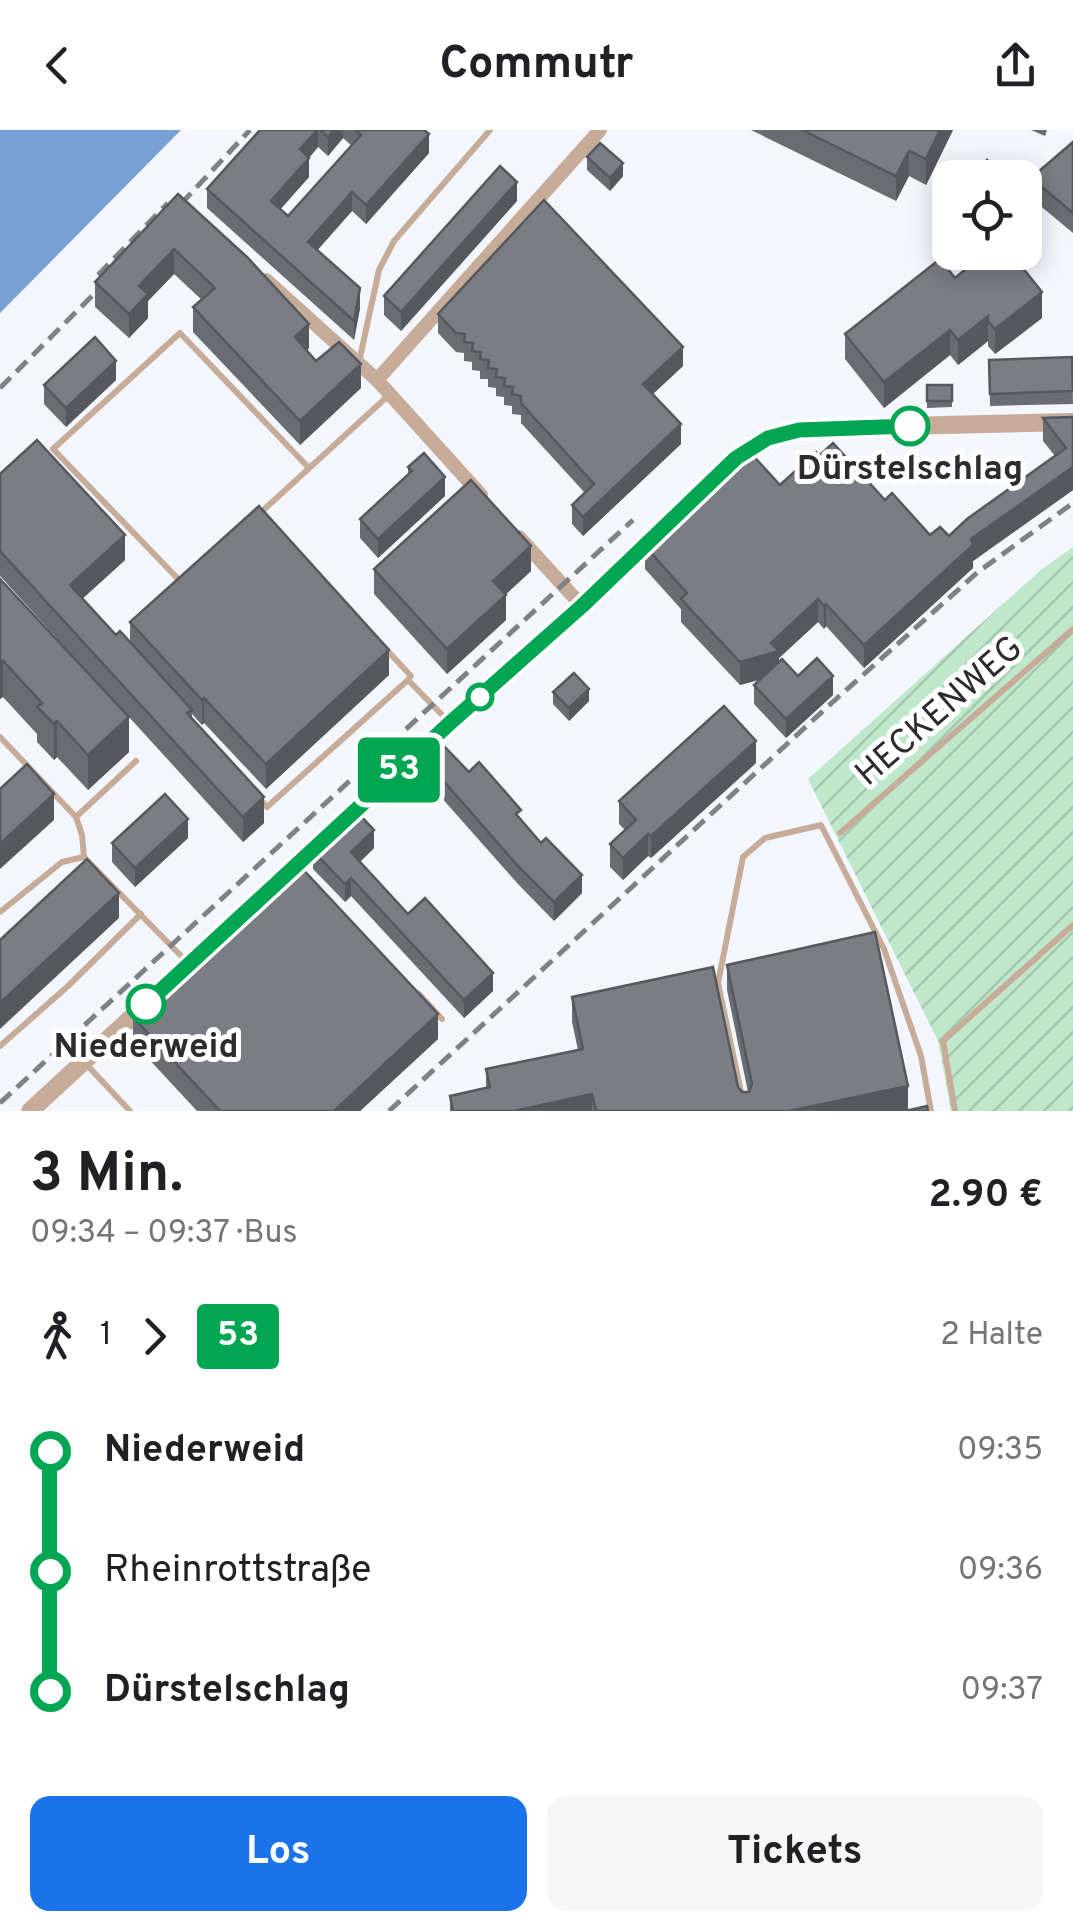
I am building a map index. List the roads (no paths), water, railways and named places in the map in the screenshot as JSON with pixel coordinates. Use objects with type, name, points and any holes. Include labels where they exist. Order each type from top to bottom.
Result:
[{"type":"street","points":[[376,380],[600,130]]},
{"type":"street","points":[[257,272],[376,380],[494,509]]},
{"type":"street","points":[[30,1111],[189,964],[302,872],[450,723],[582,606],[736,458],[768,438],[816,428],[1073,422]]},
{"type":"street","points":[[507,524],[582,606]]},
{"type":"lane","points":[[358,363],[379,270],[394,241],[490,130]]},
{"type":"lane","points":[[195,571],[182,583],[53,449],[180,334],[308,467]]},
{"type":"lane","points":[[247,524],[390,395]]},
{"type":"lane","points":[[260,512],[273,526]]},
{"type":"lane","name":"HECKENWEG","points":[[840,833],[1073,629]]},
{"type":"lane","points":[[254,793],[267,807],[412,676],[374,635]]},
{"type":"lane","points":[[408,680],[450,723]]},
{"type":"lane","points":[[0,737],[76,817],[84,856],[189,964]]},
{"type":"lane","points":[[76,817],[136,761]]},
{"type":"lane","points":[[746,1111],[718,983],[743,857],[765,838],[821,825],[884,949],[921,1056],[931,1111]]},
{"type":"lane","points":[[0,912],[62,862],[84,856]]},
{"type":"lane","points":[[0,1046],[141,914]]},
{"type":"lane","points":[[955,1111],[944,1041],[1073,925]]},
{"type":"lane","points":[[416,991],[442,1019]]},
{"type":"lane","points":[[84,1061],[130,1111]]},
{"type":"water","points":[[0,130],[181,130],[0,313]]},
{"type":"railway","points":[[165,221],[250,130]]},
{"type":"railway","points":[[98,275],[168,203]]},
{"type":"railway","points":[[0,388],[116,272]]},
{"type":"railway","points":[[389,1111],[978,572],[1073,503]]},
{"type":"railway","points":[[0,1103],[633,520]]},
{"type":"place","name":"Dürstelschlag","points":[[910,426]]},
{"type":"place","name":"Niederweid","points":[[146,1004]]}]
